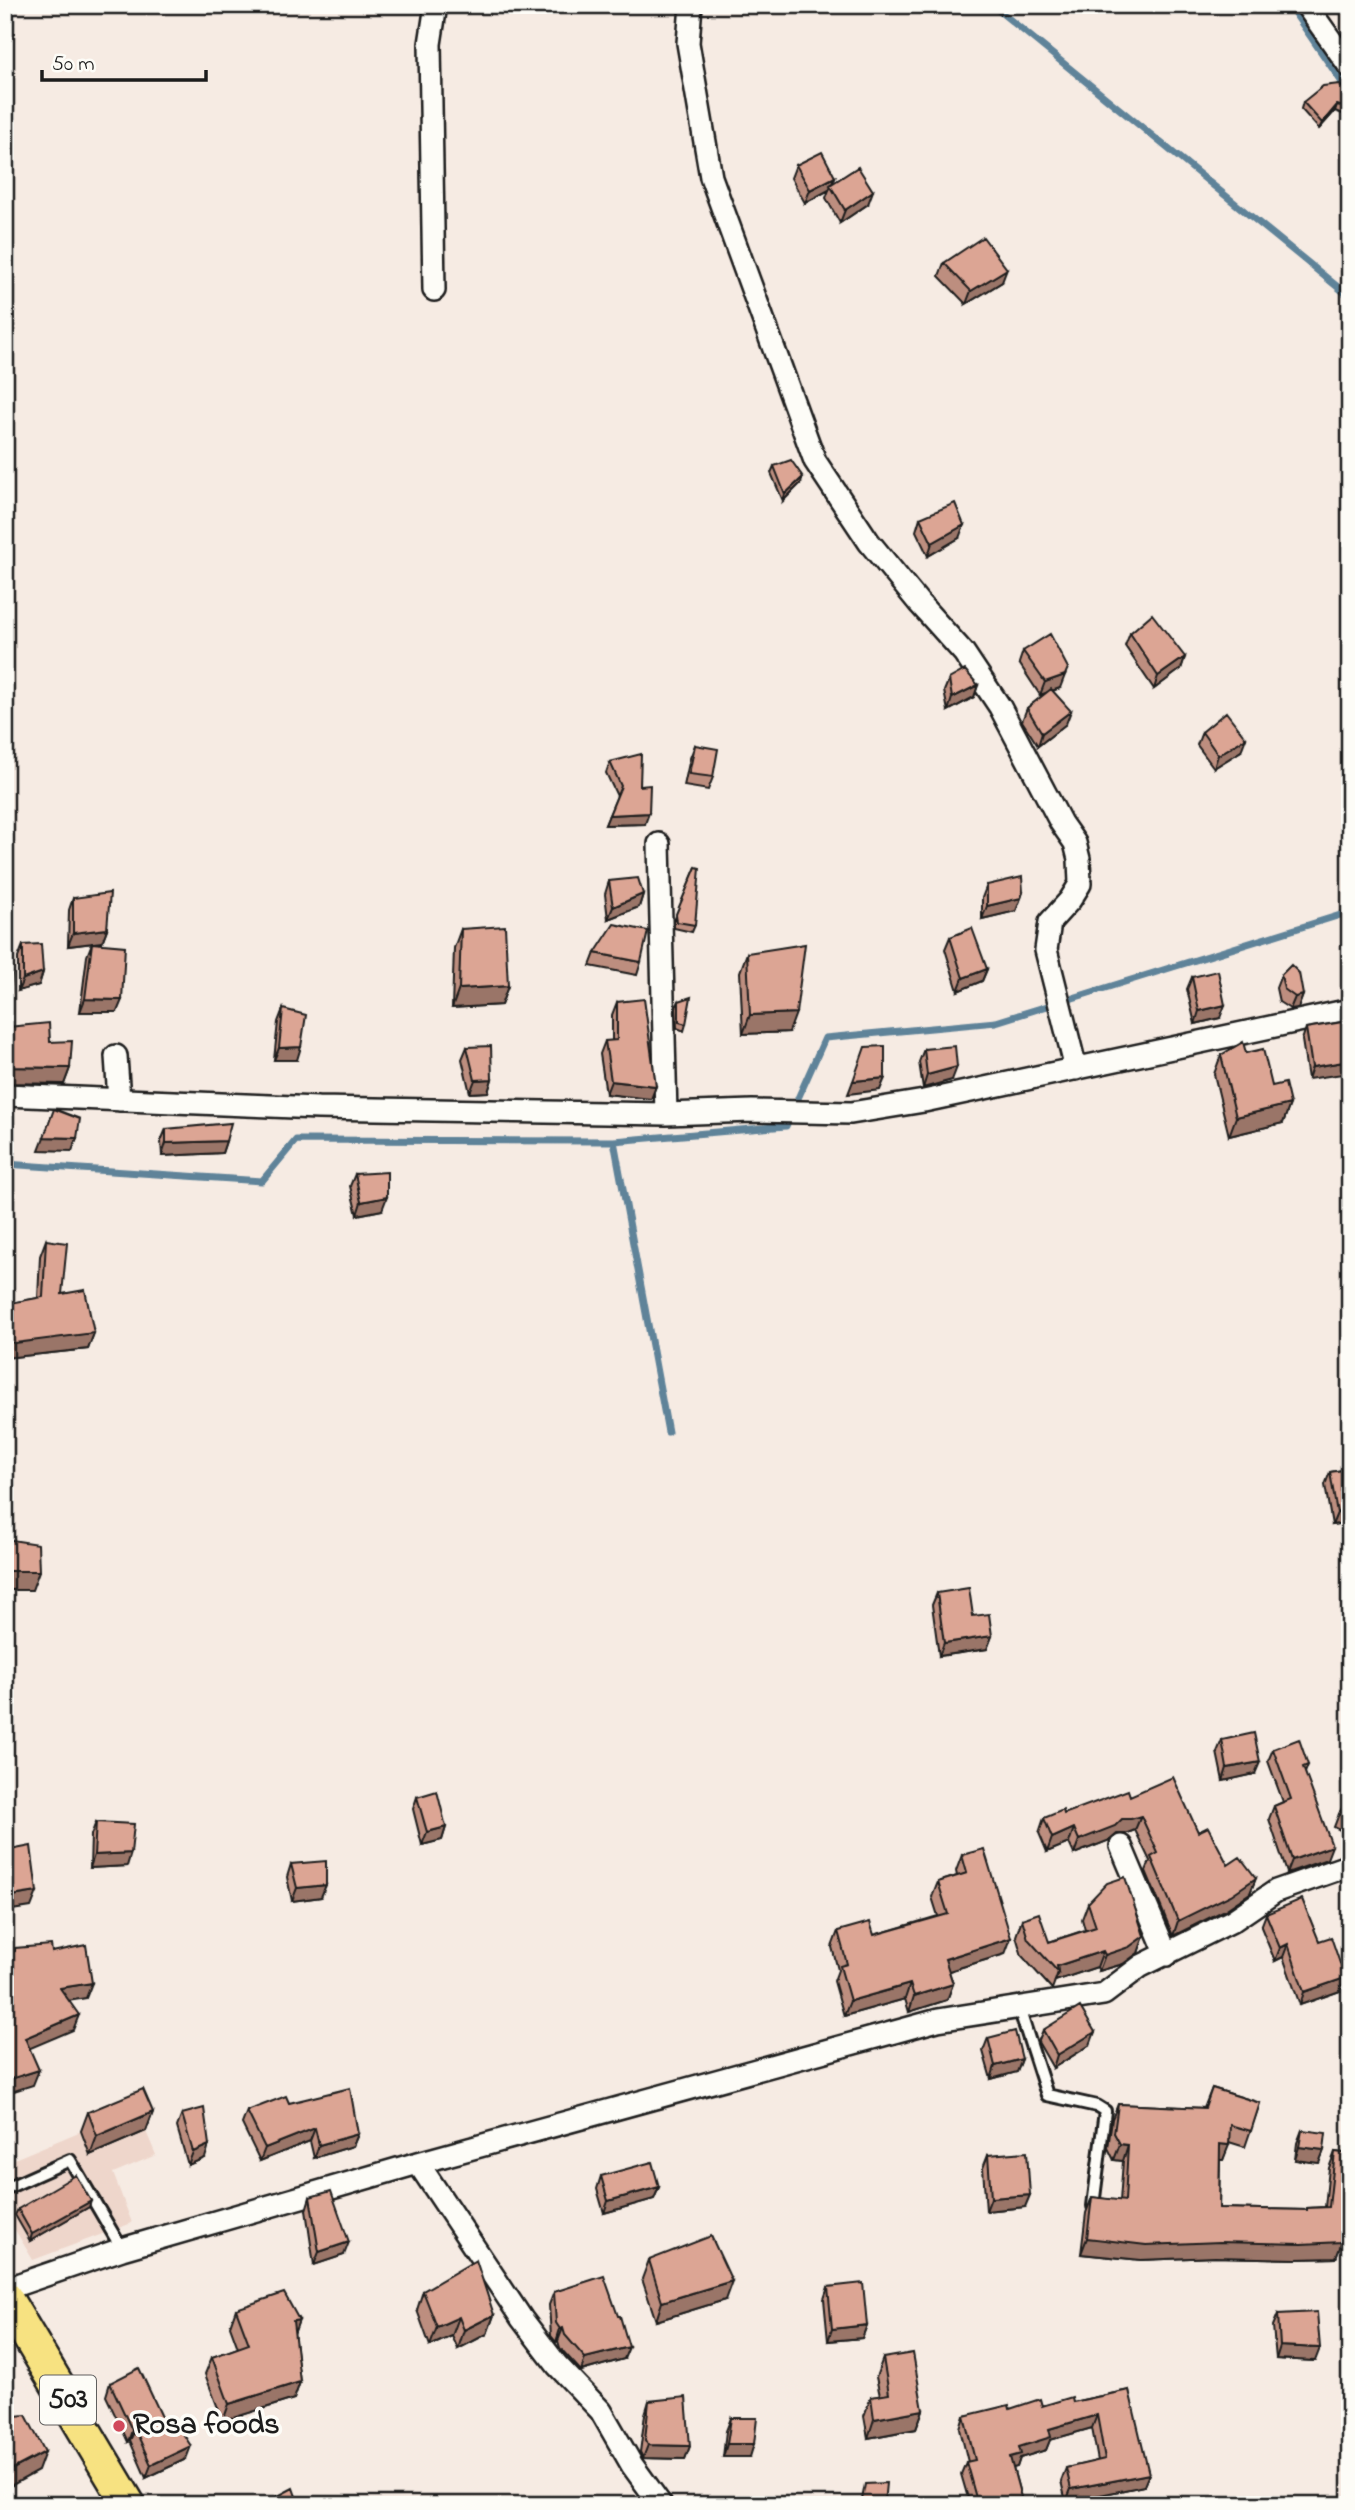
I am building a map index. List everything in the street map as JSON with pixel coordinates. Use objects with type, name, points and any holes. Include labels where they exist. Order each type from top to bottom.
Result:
[{"type":"main road","name":"503","points":[[5,2297],[130,2505]]},
{"type":"street","points":[[434,290],[430,44],[436,5]]},
{"type":"street","points":[[691,5],[688,43],[711,177],[786,388],[815,461],[869,542],[964,653],[1000,707],[1075,843],[1080,884],[1050,922],[1046,950],[1076,1069]]},
{"type":"street","points":[[1306,5],[1350,66]]},
{"type":"street","points":[[659,844],[666,1114]]},
{"type":"street","points":[[5,1095],[318,1108],[666,1114],[752,1111],[851,1113],[924,1101],[1350,1010]]},
{"type":"street","points":[[117,1056],[119,1100]]},
{"type":"street","points":[[1121,1846],[1167,1955]]},
{"type":"street","points":[[5,2289],[122,2249],[418,2163],[938,2020],[1104,1994],[1141,1966],[1232,1921],[1276,1891],[1349,1864]]},
{"type":"street","points":[[418,2163],[522,2319],[557,2365],[601,2411],[632,2465],[662,2505]]},
{"type":"lane","points":[[1019,2008],[1047,2095],[1097,2106],[1105,2111],[1093,2206]]},
{"type":"lane","points":[[5,2189],[71,2160],[122,2249]]},
{"type":"shaded area","points":[[136,2108],[156,2155],[113,2173],[132,2223],[33,2260],[5,2213],[5,2163]]},
{"type":"building","points":[[1339,84],[1350,96],[1350,109],[1337,105],[1322,123],[1303,102],[1323,86]]},
{"type":"building","points":[[822,152],[835,177],[810,190],[796,165]]},
{"type":"building","points":[[858,167],[873,191],[845,210],[830,185]]},
{"type":"building","points":[[983,237],[1007,269],[971,291],[944,263]]},
{"type":"building","points":[[791,460],[803,477],[785,494],[774,466]]},
{"type":"building","points":[[955,503],[964,525],[932,543],[920,518]]},
{"type":"building","points":[[1152,614],[1185,657],[1158,676],[1130,633]]},
{"type":"building","points":[[1050,634],[1068,668],[1065,675],[1045,682],[1023,651]]},
{"type":"building","points":[[965,670],[978,685],[952,698],[949,679]]},
{"type":"building","points":[[1051,689],[1071,711],[1042,733],[1027,708]]},
{"type":"building","points":[[1226,712],[1246,738],[1218,755],[1202,732]]},
{"type":"building","points":[[695,745],[718,749],[713,777],[689,774]]},
{"type":"building","points":[[641,754],[640,786],[650,785],[649,813],[609,815],[621,786],[610,762]]},
{"type":"building","points":[[696,867],[700,868],[695,925],[677,922],[676,914]]},
{"type":"building","points":[[1022,877],[1021,898],[987,906],[987,885]]},
{"type":"building","points":[[638,878],[643,894],[613,907],[609,881]]},
{"type":"building","points":[[110,893],[107,929],[73,933],[73,898]]},
{"type":"building","points":[[614,924],[648,931],[641,962],[595,953]]},
{"type":"building","points":[[505,926],[508,986],[459,989],[461,929]]},
{"type":"building","points":[[972,928],[987,969],[963,978],[950,937]]},
{"type":"building","points":[[92,943],[125,946],[122,1000],[85,999]]},
{"type":"building","points":[[41,944],[43,972],[23,979],[23,945]]},
{"type":"building","points":[[805,944],[796,1013],[750,1015],[747,953]]},
{"type":"building","points":[[1291,965],[1299,973],[1303,995],[1295,997],[1284,989],[1281,975]]},
{"type":"building","points":[[1218,971],[1225,1005],[1199,1011],[1192,977]]},
{"type":"building","points":[[5,972],[12,972],[8,1034],[5,1034]]},
{"type":"building","points":[[691,997],[686,1024],[679,1022],[679,1001]]},
{"type":"building","points":[[644,999],[656,1086],[611,1081],[605,1041],[617,1040],[617,1002]]},
{"type":"building","points":[[283,1009],[306,1015],[301,1047],[279,1048]]},
{"type":"building","points":[[1350,1014],[1350,1061],[1312,1067],[1306,1028],[1342,1022],[1344,1015]]},
{"type":"building","points":[[49,1023],[50,1042],[72,1041],[70,1068],[7,1067],[8,1027]]},
{"type":"building","points":[[1243,1042],[1246,1053],[1263,1049],[1272,1086],[1285,1083],[1290,1104],[1236,1117],[1221,1055]]},
{"type":"building","points":[[491,1046],[492,1079],[475,1080],[467,1047]]},
{"type":"building","points":[[885,1046],[885,1078],[853,1081],[865,1047]]},
{"type":"building","points":[[955,1046],[957,1067],[927,1075],[924,1049]]},
{"type":"building","points":[[54,1109],[80,1119],[77,1138],[44,1137]]},
{"type":"building","points":[[231,1123],[226,1141],[166,1143],[166,1129]]},
{"type":"building","points":[[387,1172],[387,1197],[361,1202],[355,1174]]},
{"type":"building","points":[[46,1240],[67,1243],[62,1294],[85,1290],[94,1333],[15,1343],[5,1341],[5,1304],[43,1297]]},
{"type":"building","points":[[1350,1469],[1350,1510],[1337,1513],[1330,1472]]},
{"type":"building","points":[[5,1539],[38,1544],[39,1571],[5,1571]]},
{"type":"building","points":[[969,1588],[973,1616],[989,1614],[992,1636],[944,1643],[937,1593]]},
{"type":"building","points":[[1254,1733],[1260,1762],[1227,1768],[1222,1740]]},
{"type":"building","points":[[1299,1739],[1308,1765],[1303,1767],[1332,1846],[1292,1860],[1274,1806],[1291,1799],[1273,1749]]},
{"type":"building","points":[[1173,1777],[1198,1832],[1208,1827],[1228,1865],[1240,1857],[1256,1878],[1231,1895],[1178,1921],[1151,1857],[1158,1853],[1141,1816],[1122,1819],[1115,1826],[1079,1840],[1074,1828],[1052,1838],[1044,1818],[1063,1810],[1064,1814],[1128,1790],[1130,1796]]},
{"type":"building","points":[[437,1791],[446,1827],[427,1832],[417,1797]]},
{"type":"building","points":[[1350,1793],[1350,1820],[1339,1814]]},
{"type":"building","points":[[96,1822],[134,1824],[131,1853],[94,1855]]},
{"type":"building","points":[[31,1846],[37,1892],[5,1897],[5,1851]]},
{"type":"building","points":[[984,1849],[1011,1938],[945,1959],[953,1984],[914,1996],[910,1984],[850,2001],[840,1966],[847,1964],[838,1931],[870,1922],[874,1935],[948,1914],[938,1882],[967,1873],[962,1855]]},
{"type":"building","points":[[326,1861],[326,1885],[297,1888],[291,1864]]},
{"type":"building","points":[[1125,1877],[1144,1936],[1129,1947],[1105,1955],[1103,1951],[1057,1966],[1058,1972],[1028,1939],[1022,1919],[1039,1913],[1049,1942],[1096,1927],[1088,1903],[1107,1883]]},
{"type":"building","points":[[1302,1899],[1319,1941],[1331,1937],[1345,1978],[1304,1992],[1288,1944],[1280,1948],[1266,1914]]},
{"type":"building","points":[[51,1945],[52,1952],[86,1945],[92,1983],[60,1988],[79,2015],[25,2038],[39,2070],[7,2080],[5,1955],[15,1951],[15,1948]]},
{"type":"building","points":[[1080,2007],[1095,2032],[1057,2055],[1043,2030]]},
{"type":"building","points":[[1015,2031],[1022,2059],[995,2066],[988,2038]]},
{"type":"building","points":[[350,2088],[358,2134],[319,2145],[315,2128],[265,2148],[247,2111],[286,2096],[289,2103]]},
{"type":"building","points":[[1212,2088],[1260,2103],[1251,2131],[1230,2125],[1229,2145],[1220,2144],[1219,2208],[1307,2210],[1329,2207],[1335,2152],[1350,2154],[1350,2226],[1342,2224],[1342,2242],[1146,2245],[1087,2238],[1092,2197],[1125,2201],[1128,2145],[1120,2144],[1114,2133],[1118,2104],[1205,2108]]},
{"type":"building","points":[[143,2089],[153,2112],[97,2136],[88,2112]]},
{"type":"building","points":[[204,2108],[209,2145],[193,2152],[182,2114]]},
{"type":"building","points":[[1302,2130],[1326,2133],[1324,2150],[1299,2147]]},
{"type":"building","points":[[1027,2152],[1030,2195],[991,2198],[988,2155]]},
{"type":"building","points":[[652,2162],[659,2187],[608,2201],[601,2176]]},
{"type":"building","points":[[76,2175],[91,2201],[32,2234],[18,2209]]},
{"type":"building","points":[[331,2191],[349,2242],[319,2252],[310,2197]]},
{"type":"building","points":[[711,2236],[732,2281],[662,2302],[649,2260]]},
{"type":"building","points":[[476,2260],[494,2315],[464,2330],[459,2317],[437,2327],[423,2291]]},
{"type":"building","points":[[604,2276],[629,2347],[585,2358],[565,2335],[563,2328],[560,2329],[556,2323],[554,2292]]},
{"type":"building","points":[[863,2283],[867,2325],[832,2329],[828,2287]]},
{"type":"building","points":[[284,2293],[299,2320],[293,2321],[300,2382],[229,2404],[212,2357],[249,2344],[236,2309]]},
{"type":"building","points":[[1317,2312],[1320,2348],[1280,2346],[1278,2314]]},
{"type":"building","points":[[913,2353],[923,2410],[874,2419],[871,2397],[889,2394],[883,2358]]},
{"type":"building","points":[[139,2368],[169,2432],[180,2429],[191,2446],[151,2465],[110,2383]]},
{"type":"building","points":[[1129,2390],[1149,2474],[1071,2489],[1066,2468],[1105,2459],[1097,2415],[1049,2429],[1051,2437],[1019,2447],[1021,2454],[1010,2457],[1023,2505],[978,2505],[966,2462],[975,2460],[964,2416],[1009,2405],[1010,2409],[1040,2399],[1042,2406],[1072,2397],[1073,2402]]},
{"type":"building","points":[[686,2397],[690,2446],[648,2445],[645,2440],[649,2401]]},
{"type":"building","points":[[5,2401],[14,2416],[26,2415],[45,2452],[5,2473]]},
{"type":"building","points":[[731,2418],[757,2418],[754,2444],[727,2444]]},
{"type":"building","points":[[886,2483],[884,2504],[861,2505],[865,2484]]},
{"type":"building","points":[[293,2488],[299,2505],[261,2505]]},
{"type":"waterway","points":[[992,5],[1350,297]]},
{"type":"waterway","points":[[1289,5],[1350,94]]},
{"type":"waterway","points":[[1073,998],[1350,912]]},
{"type":"waterway","points":[[795,1105],[825,1038],[996,1022],[1054,1004]]},
{"type":"waterway","points":[[5,1164],[262,1181],[296,1140],[614,1141],[786,1126],[789,1119]]},
{"type":"waterway","points":[[614,1141],[668,1432]]},
{"type":"place","name":"Rosa foods","points":[[119,2426]]}]
